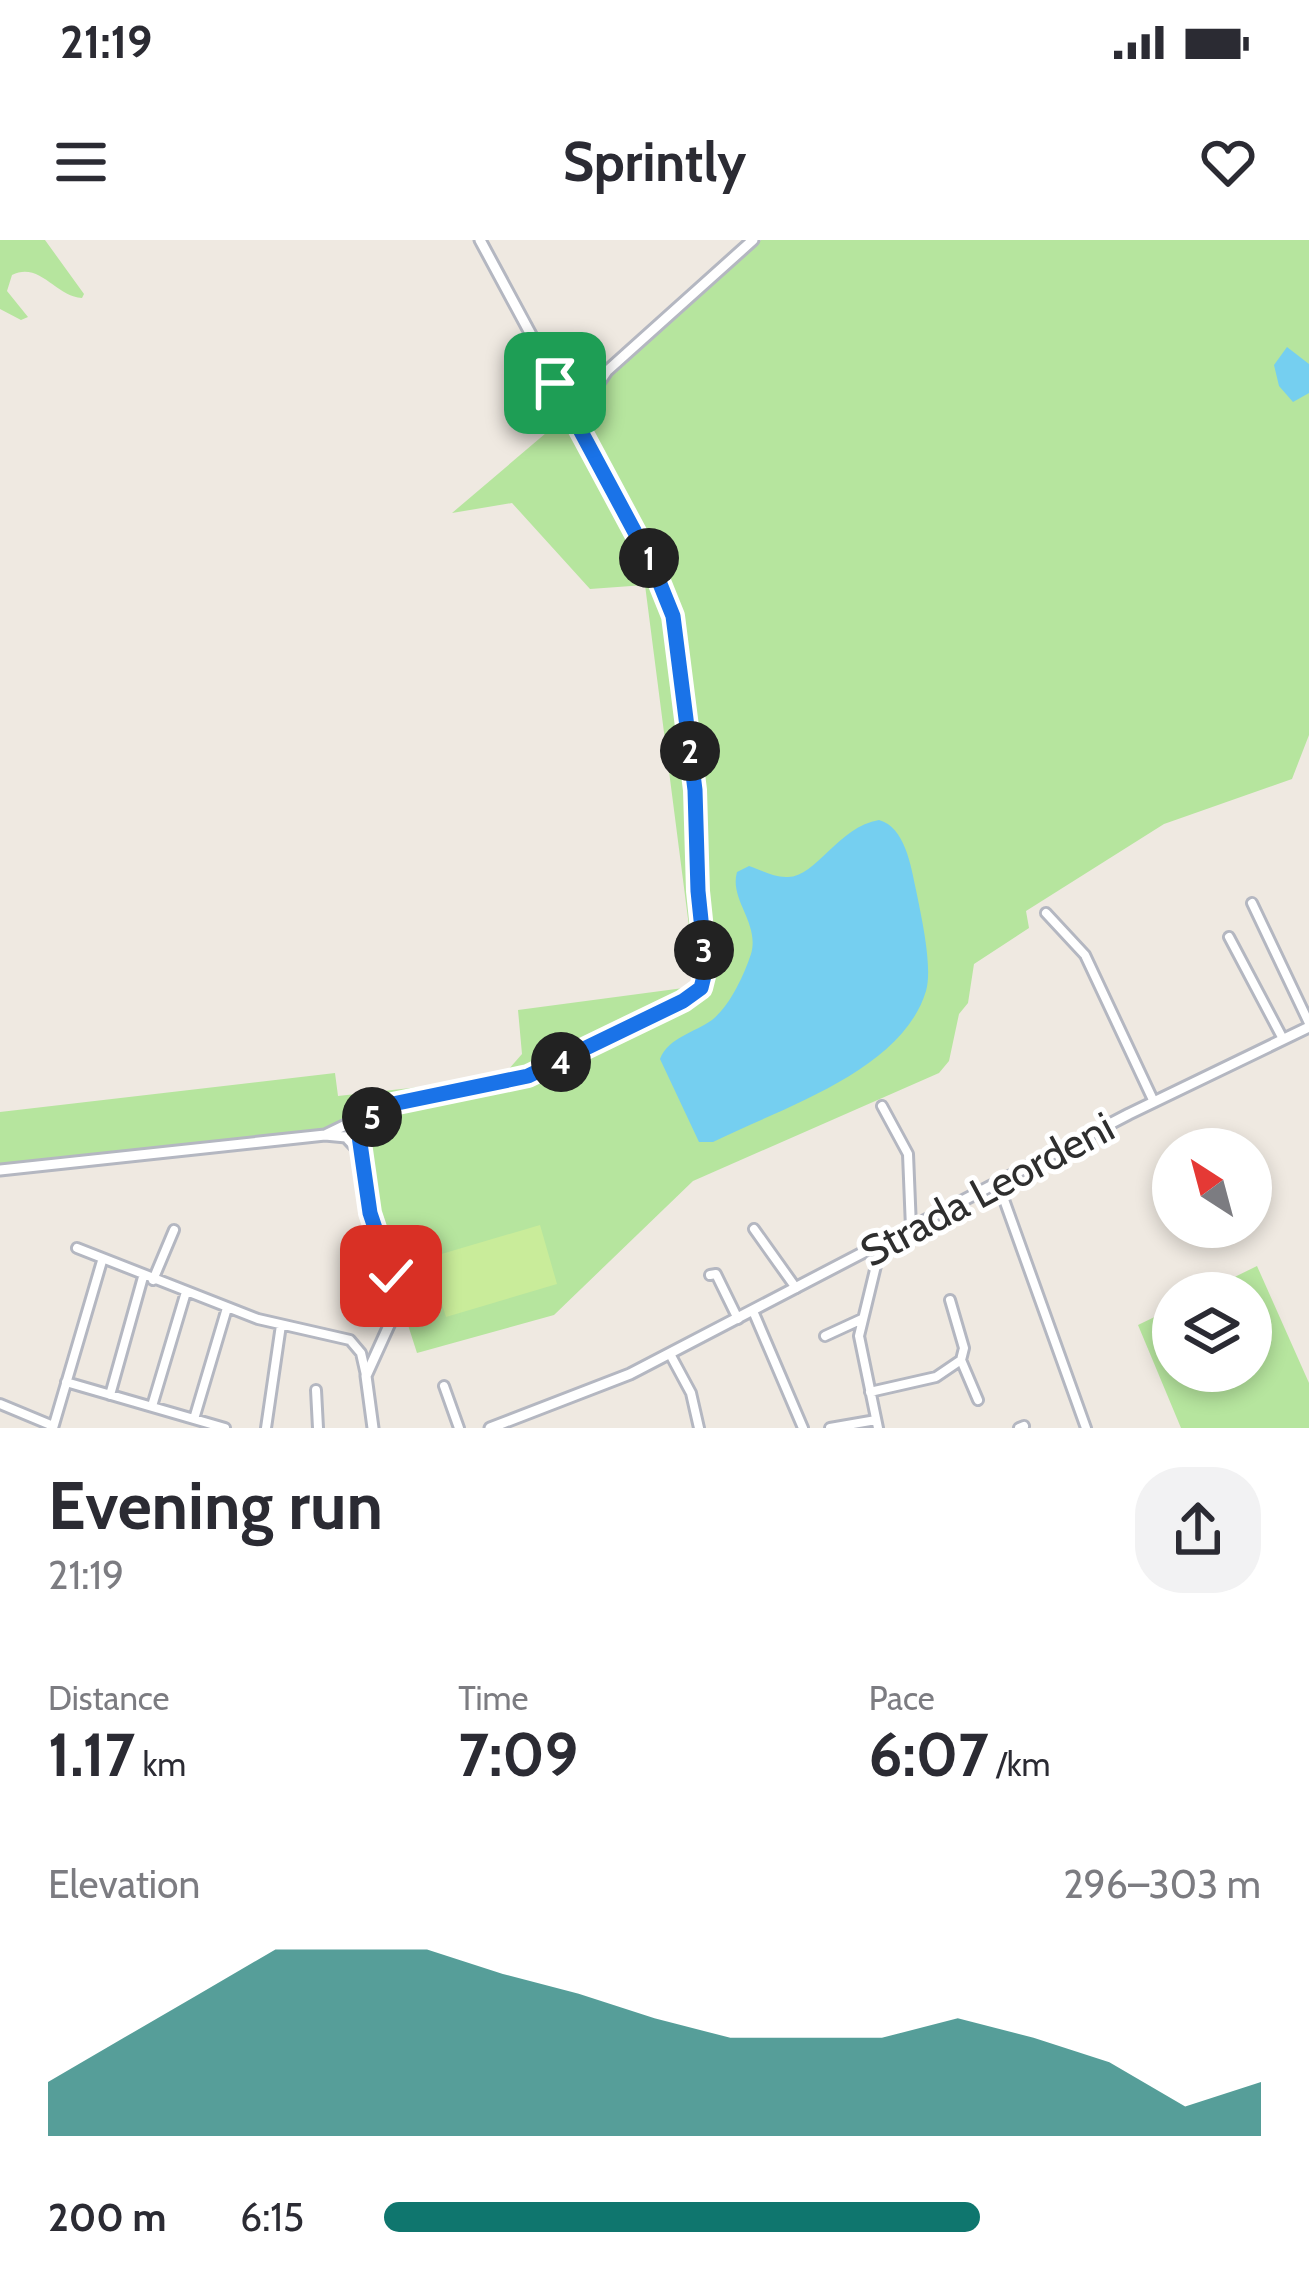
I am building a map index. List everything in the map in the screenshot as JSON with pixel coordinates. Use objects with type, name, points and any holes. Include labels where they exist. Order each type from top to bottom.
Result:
[{"type":"street","points":[[0,1170],[351,1132],[383,1106],[502,1083],[547,1069],[683,1001],[698,992],[706,978],[695,790],[673,616],[658,575],[584,433],[577,403],[555,383],[480,240]]},
{"type":"street","points":[[577,403],[642,336],[753,240]]},
{"type":"street","points":[[1252,903],[1309,1025]]},
{"type":"street","points":[[1046,913],[1085,955],[1154,1102]]},
{"type":"street","points":[[1228,937],[1283,1040]]},
{"type":"street","name":"Strada Leordeni","points":[[490,1428],[599,1388],[670,1354],[1309,1025]]},
{"type":"street","points":[[882,1106],[908,1154],[911,1229]]},
{"type":"street","points":[[351,1132],[361,1153],[370,1213],[395,1299],[391,1321],[366,1376]]},
{"type":"street","points":[[998,1183],[1086,1428]]},
{"type":"street","points":[[754,1229],[796,1288]]},
{"type":"street","points":[[110,1395],[148,1278],[175,1230]]},
{"type":"street","points":[[830,1428],[877,1424],[860,1342],[881,1245]]},
{"type":"street","points":[[77,1248],[227,1308],[350,1340],[362,1353],[374,1428]]},
{"type":"street","points":[[0,1404],[53,1427],[102,1261]]},
{"type":"street","points":[[710,1275],[718,1276],[738,1319]]},
{"type":"street","points":[[152,1406],[186,1292]]},
{"type":"street","points":[[950,1300],[964,1348],[961,1360],[978,1400]]},
{"type":"street","points":[[194,1419],[227,1308]]},
{"type":"street","points":[[753,1311],[803,1428]]},
{"type":"street","points":[[825,1336],[862,1319]]},
{"type":"street","points":[[266,1428],[281,1325]]},
{"type":"street","points":[[670,1354],[692,1393],[699,1428]]},
{"type":"street","points":[[870,1392],[936,1377],[961,1360]]},
{"type":"street","points":[[66,1382],[225,1428]]},
{"type":"street","points":[[444,1386],[459,1428]]},
{"type":"street","points":[[316,1390],[318,1428]]},
{"type":"green space","points":[[0,240],[45,240],[84,294],[82,298],[22,272],[12,275],[7,291],[28,317],[21,320],[0,309]]},
{"type":"green space","points":[[761,240],[1309,240],[1309,735],[1292,779],[1164,824],[1026,911],[1029,928],[974,964],[968,1003],[959,1014],[949,1061],[939,1073],[693,1181],[554,1315],[417,1353],[374,1219],[365,1156],[335,1137],[0,1164],[0,1112],[335,1073],[338,1096],[501,1078],[522,1054],[518,1010],[691,987],[695,973],[645,585],[590,589],[512,503],[452,513],[566,416],[572,424],[588,414],[602,383],[623,361]]},
{"type":"green space","points":[[540,1225],[557,1284],[446,1317],[428,1258]]},
{"type":"green space","points":[[1272,1300],[1309,1383],[1309,1428],[1181,1428],[1166,1392],[1272,1392]]},
{"type":"green space","points":[[1152,1318],[1152,1359],[1138,1325]]},
{"type":"water","points":[[1287,347],[1309,364],[1309,393],[1293,402],[1279,386],[1274,365]]},
{"type":"water","points":[[879,820],[895,831],[905,849],[923,927],[928,981],[913,1019],[892,1044],[836,1084],[713,1142],[699,1142],[660,1059],[676,1040],[719,1014],[751,954],[753,943],[737,892],[737,872],[749,866],[778,876],[798,875],[852,831]]},
{"type":"route","points":[[391,1276],[366,1196],[359,1136],[376,1112],[397,1102],[502,1083],[547,1069],[683,1001],[698,992],[706,978],[695,790],[673,616],[652,564],[555,383]]}]
